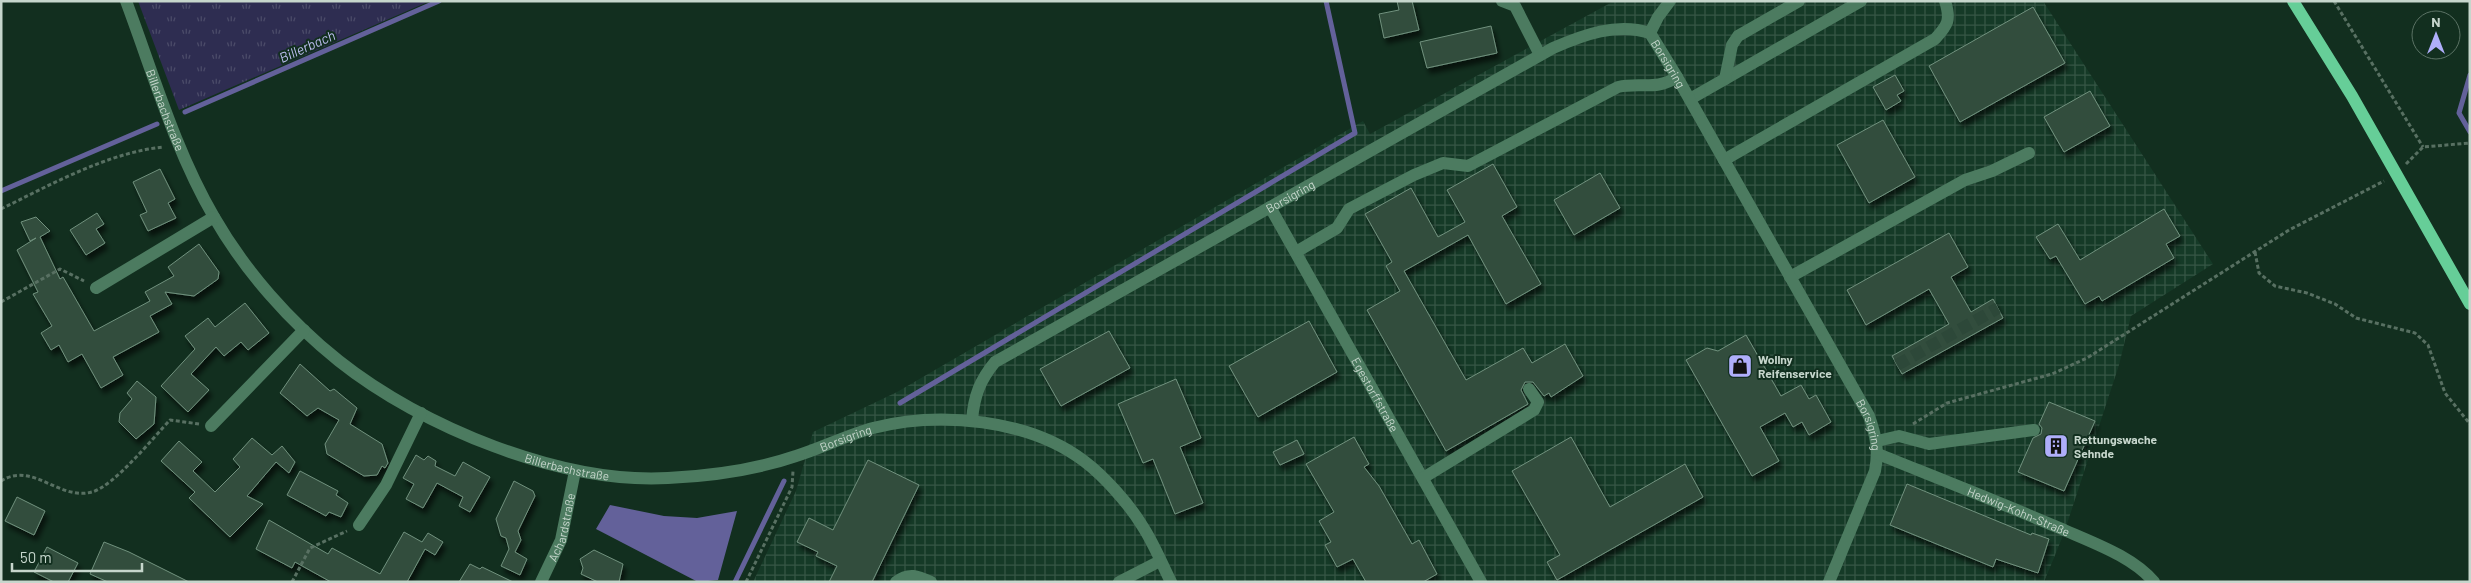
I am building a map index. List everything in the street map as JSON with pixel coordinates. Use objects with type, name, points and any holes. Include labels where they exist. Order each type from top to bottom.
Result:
[{"type":"main road","points":[[2293,1],[2352,96],[2470,304]]},
{"type":"street","name":"Billerbachstraße","points":[[126,1],[179,146],[214,217],[242,260],[270,295],[304,330],[339,361],[421,413],[473,438],[575,471],[618,478],[665,479],[722,474]]},
{"type":"street","points":[[1502,1],[1515,4],[1540,55]]},
{"type":"street","name":"Borsigring","points":[[1650,33],[1658,17],[1670,1]]},
{"type":"street","points":[[1725,80],[1732,45],[1738,36],[1800,1]]},
{"type":"street","points":[[1690,99],[1861,1]]},
{"type":"street","points":[[1724,160],[1935,39],[1946,28],[1950,14],[1945,1]]},
{"type":"street","name":"Borsigring","points":[[972,420],[974,397],[984,375],[995,362],[1540,55],[1576,38],[1598,32],[1626,28],[1650,33],[1677,76],[1869,416],[1878,441],[1875,471],[1829,582]]},
{"type":"street","points":[[1296,252],[1337,228],[1349,209],[1414,175],[1443,163],[1468,166],[1618,87],[1631,84],[1666,85],[1677,76]]},
{"type":"street","points":[[1790,277],[1965,180],[1992,171],[2029,153]]},
{"type":"street","name":"Egestorffstraße","points":[[1270,207],[1481,582]]},
{"type":"street","points":[[96,288],[214,217]]},
{"type":"street","points":[[211,426],[304,330]]},
{"type":"street","points":[[1423,478],[1534,410],[1538,402],[1530,389]]},
{"type":"street","points":[[359,525],[386,485],[421,413]]},
{"type":"street","name":"Borsigring","points":[[722,474],[793,458],[874,428],[917,421],[972,420],[1012,428],[1050,442],[1084,460],[1116,493],[1143,526],[1171,582]]},
{"type":"street","points":[[1878,441],[1899,436],[1928,444],[2034,430]]},
{"type":"street","name":"Hedwig-Kohn-Straße","points":[[1878,454],[2099,545],[2146,572],[2154,582]]},
{"type":"street","name":"Achardstraße","points":[[541,582],[561,540],[575,471]]},
{"type":"street","points":[[1119,582],[1160,561]]},
{"type":"street","points":[[896,582],[906,576],[916,575],[932,582]]},
{"type":"path","points":[[2334,1],[2423,147]]},
{"type":"path","points":[[2450,145],[2470,143]]},
{"type":"path","points":[[1,209],[59,181],[123,156],[152,148],[179,146]]},
{"type":"path","points":[[1899,436],[1921,417],[1946,403],[2052,374],[2087,358],[2289,230],[2346,202]]},
{"type":"path","points":[[2255,252],[2259,273],[2275,286],[2307,293],[2335,304],[2356,318],[2415,333],[2428,345],[2445,392],[2470,424]]},
{"type":"path","points":[[1,302],[60,268],[96,288]]},
{"type":"path","points":[[1,481],[21,475],[35,477],[60,490],[79,493],[93,492],[112,481],[170,420],[211,426]]},
{"type":"path","points":[[746,582],[792,487],[793,458]]},
{"type":"path","points":[[292,582],[310,548],[359,525]]},
{"type":"shaded area","points":[[1614,1],[2043,1],[2213,264],[2131,316],[2119,365],[2064,533],[2044,582],[753,582],[796,491],[813,432],[897,392],[1363,121],[1370,134]]},
{"type":"shaded area","points":[[610,505],[664,516],[697,518],[737,511],[718,580],[698,582],[596,529]]},
{"type":"green space","points":[[138,1],[430,1],[179,110]]},
{"type":"building","points":[[1397,1],[1412,1],[1419,30],[1384,38],[1379,14],[1399,10]]},
{"type":"building","points":[[2033,7],[2065,63],[1960,122],[1929,66]]},
{"type":"building","points":[[1491,26],[1497,53],[1427,68],[1420,42]]},
{"type":"building","points":[[1895,75],[1904,91],[1897,95],[1901,101],[1886,110],[1873,87]]},
{"type":"building","points":[[2090,91],[2110,126],[2064,152],[2044,117]]},
{"type":"building","points":[[1883,120],[1915,177],[1869,203],[1837,145]]},
{"type":"building","points":[[1493,164],[1517,207],[1502,216],[1541,284],[1506,304],[1468,235],[1404,271],[1466,380],[1523,348],[1532,363],[1565,344],[1583,376],[1551,397],[1549,393],[1544,396],[1533,382],[1525,382],[1521,390],[1528,404],[1446,451],[1367,310],[1400,291],[1386,266],[1392,262],[1365,214],[1411,188],[1438,237],[1465,222],[1447,190]]},
{"type":"building","points":[[160,169],[175,199],[168,203],[176,218],[148,231],[140,215],[147,212],[133,182]]},
{"type":"building","points":[[1600,173],[1620,208],[1574,235],[1554,200]]},
{"type":"building","points":[[2164,209],[2180,236],[2166,244],[2174,258],[2102,301],[2099,296],[2085,304],[2056,256],[2050,259],[2036,237],[2058,224],[2080,260]]},
{"type":"building","points":[[97,213],[104,224],[96,229],[105,243],[86,255],[70,230]]},
{"type":"building","points":[[36,217],[50,231],[40,237],[60,279],[63,277],[94,331],[150,301],[145,292],[174,276],[168,267],[199,244],[219,272],[218,279],[194,296],[165,292],[172,304],[150,316],[159,332],[113,357],[123,375],[101,388],[82,354],[68,362],[59,345],[51,350],[41,333],[52,326],[33,294],[38,292],[17,250],[36,238],[30,241],[21,222]]},
{"type":"building","points":[[1949,233],[1968,267],[1951,277],[1971,312],[1993,299],[2003,318],[1902,374],[1892,356],[1949,324],[1929,289],[1866,325],[1847,290]]},
{"type":"building","points":[[245,303],[269,333],[248,350],[241,342],[224,356],[216,347],[191,374],[209,390],[188,412],[161,386],[195,349],[185,336],[208,318],[215,327]]},
{"type":"building","points":[[1309,321],[1337,372],[1258,417],[1229,366]]},
{"type":"building","points":[[1109,331],[1130,368],[1061,406],[1040,369]]},
{"type":"building","points":[[1746,335],[1781,396],[1801,385],[1809,399],[1816,395],[1831,422],[1809,435],[1802,422],[1793,427],[1785,413],[1760,427],[1779,461],[1752,476],[1686,360],[1707,348],[1718,351]]},
{"type":"building","points":[[300,364],[330,391],[334,389],[357,408],[350,424],[382,444],[388,463],[385,468],[382,466],[377,475],[364,476],[327,454],[325,444],[339,420],[318,408],[307,416],[280,393]]},
{"type":"building","points":[[1176,379],[1201,438],[1180,447],[1203,503],[1175,514],[1153,459],[1143,463],[1118,404]]},
{"type":"building","points":[[137,381],[156,397],[154,424],[136,439],[119,422],[120,413],[132,399],[127,393]]},
{"type":"building","name":"Rettungswache Sehnde","points":[[2049,402],[2095,421],[2064,491],[2018,472],[2033,438],[2041,434],[2042,428],[2039,424]]},
{"type":"building","points":[[1354,437],[1369,464],[1364,467],[1379,486],[1412,544],[1419,540],[1437,574],[1423,582],[1366,582],[1353,559],[1337,567],[1325,545],[1331,542],[1319,521],[1334,512],[1306,464]]},
{"type":"building","points":[[1571,437],[1610,507],[1685,464],[1703,497],[1557,580],[1547,562],[1560,555],[1512,471]]},
{"type":"building","points":[[252,438],[272,455],[282,446],[295,462],[289,473],[276,462],[247,496],[263,504],[230,537],[189,498],[195,492],[161,461],[179,441],[202,462],[193,471],[215,492],[240,467],[233,459]]},
{"type":"building","points":[[1297,440],[1304,454],[1280,465],[1273,452]]},
{"type":"building","points":[[416,455],[424,460],[428,456],[436,461],[435,466],[455,476],[463,462],[490,477],[470,512],[459,506],[463,497],[437,483],[423,508],[406,499],[414,484],[403,478]]},
{"type":"building","points":[[868,460],[919,485],[872,582],[829,582],[837,566],[816,556],[818,552],[797,542],[809,518],[833,530]]},
{"type":"building","points":[[300,471],[338,491],[336,495],[348,503],[341,517],[329,512],[326,516],[287,495]]},
{"type":"building","points":[[514,481],[533,491],[535,496],[518,531],[521,540],[515,552],[527,559],[520,575],[501,566],[509,549],[506,538],[501,536],[496,519]]},
{"type":"building","points":[[1907,484],[2031,535],[2032,533],[2049,539],[2038,573],[1996,559],[1993,567],[1890,525]]},
{"type":"building","points":[[17,497],[45,511],[34,535],[5,521]]},
{"type":"building","points":[[269,520],[328,554],[332,548],[380,574],[404,532],[422,542],[428,533],[443,542],[435,555],[425,549],[407,582],[331,582],[295,562],[292,568],[256,549]]},
{"type":"building","points":[[104,542],[129,552],[189,582],[108,582],[90,574]]},
{"type":"building","points":[[47,547],[78,563],[68,582],[54,582],[34,572]]},
{"type":"building","points":[[594,550],[623,564],[619,582],[598,582],[581,574],[583,568],[580,559]]},
{"type":"building","points":[[470,564],[480,569],[482,567],[513,582],[459,582]]},
{"type":"waterway","name":"Billerbach","points":[[185,112],[439,1]]},
{"type":"waterway","points":[[900,403],[1355,133],[1326,1]]},
{"type":"waterway","points":[[2470,75],[2459,113],[2470,132]]},
{"type":"waterway","name":"Billerbach","points":[[1,191],[157,124]]},
{"type":"waterway","points":[[735,582],[784,481]]},
{"type":"tunnel","points":[[1897,365],[1998,308]]},
{"type":"place","name":"Wollny Reifenservice","points":[[1740,366]]},
{"type":"place","name":"Rettungswache Sehnde","points":[[2056,446]]}]
